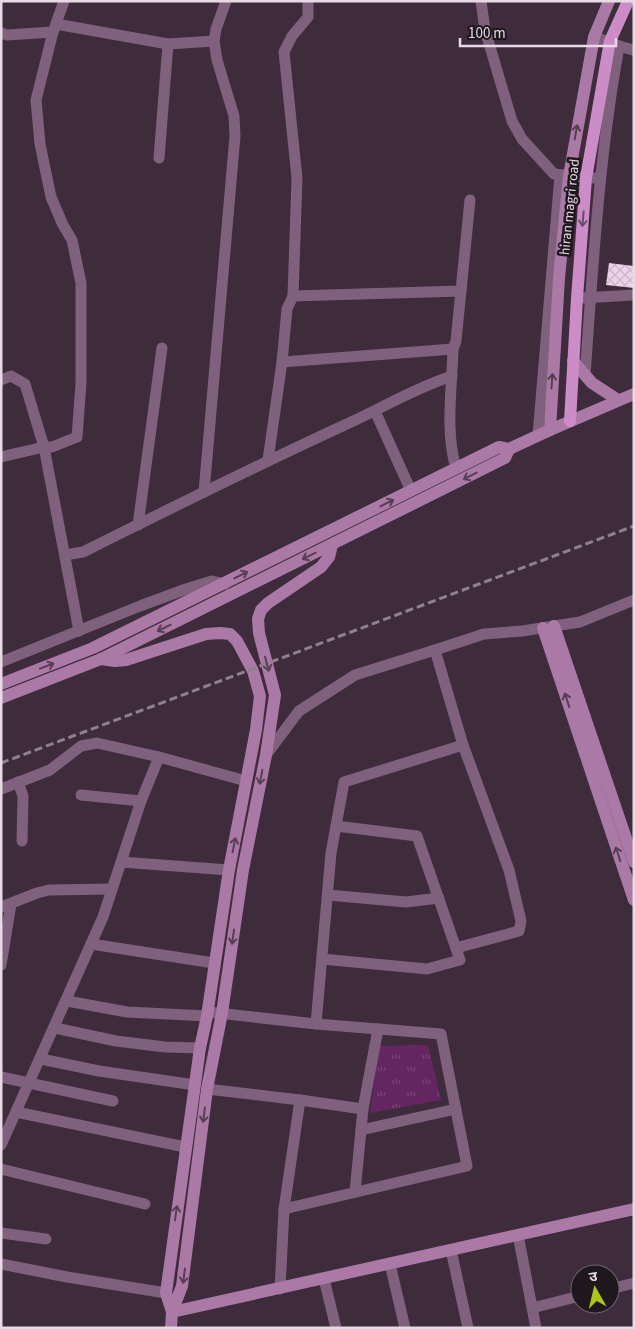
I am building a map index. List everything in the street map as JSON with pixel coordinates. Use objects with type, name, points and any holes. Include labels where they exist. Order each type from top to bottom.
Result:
[{"type":"main road","name":"hiran magri road","points":[[570,421],[586,178],[614,44],[628,1]]},
{"type":"street","points":[[1,458],[44,447],[52,447],[77,437],[81,383],[81,283],[72,240],[63,225],[51,197],[40,144],[36,100],[64,1]]},
{"type":"street","points":[[204,492],[235,136],[234,116],[217,60],[214,41],[216,29],[226,1]]},
{"type":"street","points":[[268,460],[288,309],[292,296],[298,178],[284,52],[292,36],[308,17],[308,1]]},
{"type":"street","points":[[481,1],[485,30],[512,121],[522,139],[561,175],[600,179]]},
{"type":"street","points":[[544,432],[540,412],[533,406],[532,402],[561,175],[594,37],[609,1]]},
{"type":"street","points":[[1,33],[7,34],[55,28],[168,44],[214,41]]},
{"type":"street","points":[[594,37],[634,50]]},
{"type":"street","points":[[159,158],[168,44]]},
{"type":"street","points":[[585,376],[600,179],[612,86],[614,44]]},
{"type":"street","points":[[544,432],[559,278],[561,175]]},
{"type":"street","points":[[456,468],[453,457],[451,430],[453,349],[456,342],[470,200]]},
{"type":"street","points":[[292,296],[461,290]]},
{"type":"street","points":[[577,298],[634,295]]},
{"type":"street","points":[[138,525],[162,348]]},
{"type":"street","points":[[282,362],[453,349]]},
{"type":"street","points":[[573,361],[585,376],[604,392],[618,400]]},
{"type":"street","points":[[1,380],[11,376],[25,384],[44,447],[79,631]]},
{"type":"street","points":[[64,555],[83,552],[268,460],[375,411],[425,384],[452,376]]},
{"type":"street","points":[[1,684],[93,648],[499,447],[509,449],[634,394]]},
{"type":"street","points":[[375,411],[411,491]]},
{"type":"street","points":[[1,698],[101,659],[505,458],[509,449]]},
{"type":"street","points":[[172,1312],[166,1293],[185,1147],[222,1013],[243,870],[266,756],[275,694],[259,633],[258,619],[261,610],[268,602],[321,568],[329,557],[332,545]]},
{"type":"street","points":[[1,662],[186,589],[212,581],[225,584]]},
{"type":"street","points":[[266,756],[299,712],[355,674],[484,634],[522,632],[580,622],[634,600]]},
{"type":"street","points":[[549,627],[634,862]]},
{"type":"street","points":[[549,627],[634,900]]},
{"type":"street","points":[[101,659],[126,660],[213,633],[230,634],[237,641],[253,671],[260,696],[256,730],[229,870],[200,1048],[201,1087],[182,1286],[172,1312],[170,1328]]},
{"type":"street","points":[[435,650],[463,745],[509,870],[521,921],[519,931],[456,948]]},
{"type":"street","points":[[1,789],[50,770],[81,746],[97,743],[159,756],[246,781]]},
{"type":"street","points":[[316,1024],[331,853],[344,782],[463,745]]},
{"type":"street","points":[[1,1145],[55,1028],[103,917],[141,801],[159,756]]},
{"type":"street","points":[[18,782],[22,796],[22,841]]},
{"type":"street","points":[[81,795],[141,801]]},
{"type":"street","points":[[322,959],[428,969],[460,960],[418,836],[336,826]]},
{"type":"street","points":[[121,862],[229,870]]},
{"type":"street","points":[[1,965],[6,905],[49,890],[112,889]]},
{"type":"street","points":[[328,895],[406,902],[439,898]]},
{"type":"street","points":[[91,944],[214,963]]},
{"type":"street","points":[[67,1001],[128,1012],[222,1013],[316,1024],[441,1034],[467,1166],[284,1209]]},
{"type":"street","points":[[55,1028],[116,1042],[200,1048]]},
{"type":"street","points":[[355,1192],[363,1109],[378,1029]]},
{"type":"street","points":[[41,1059],[99,1071],[201,1087],[363,1109]]},
{"type":"street","points":[[1,1077],[113,1101]]},
{"type":"street","points":[[280,1289],[284,1209],[300,1100]]},
{"type":"street","points":[[361,1130],[456,1109]]},
{"type":"street","points":[[16,1112],[185,1147]]},
{"type":"street","points":[[1,1169],[145,1204]]},
{"type":"street","points":[[172,1312],[634,1209]]},
{"type":"street","points":[[1,1233],[46,1239]]},
{"type":"street","points":[[518,1235],[536,1328]]},
{"type":"street","points":[[451,1250],[468,1328]]},
{"type":"street","points":[[1,1264],[166,1293]]},
{"type":"street","points":[[390,1264],[405,1328]]},
{"type":"street","points":[[324,1279],[336,1328]]},
{"type":"street","points":[[620,1286],[634,1283]]},
{"type":"street","points":[[532,1308],[570,1298]]},
{"type":"green space","points":[[428,1045],[441,1100],[370,1113],[379,1046]]},
{"type":"building","points":[[609,263],[634,266],[634,288],[606,285]]},
{"type":"railway","points":[[1,763],[634,526]]}]
